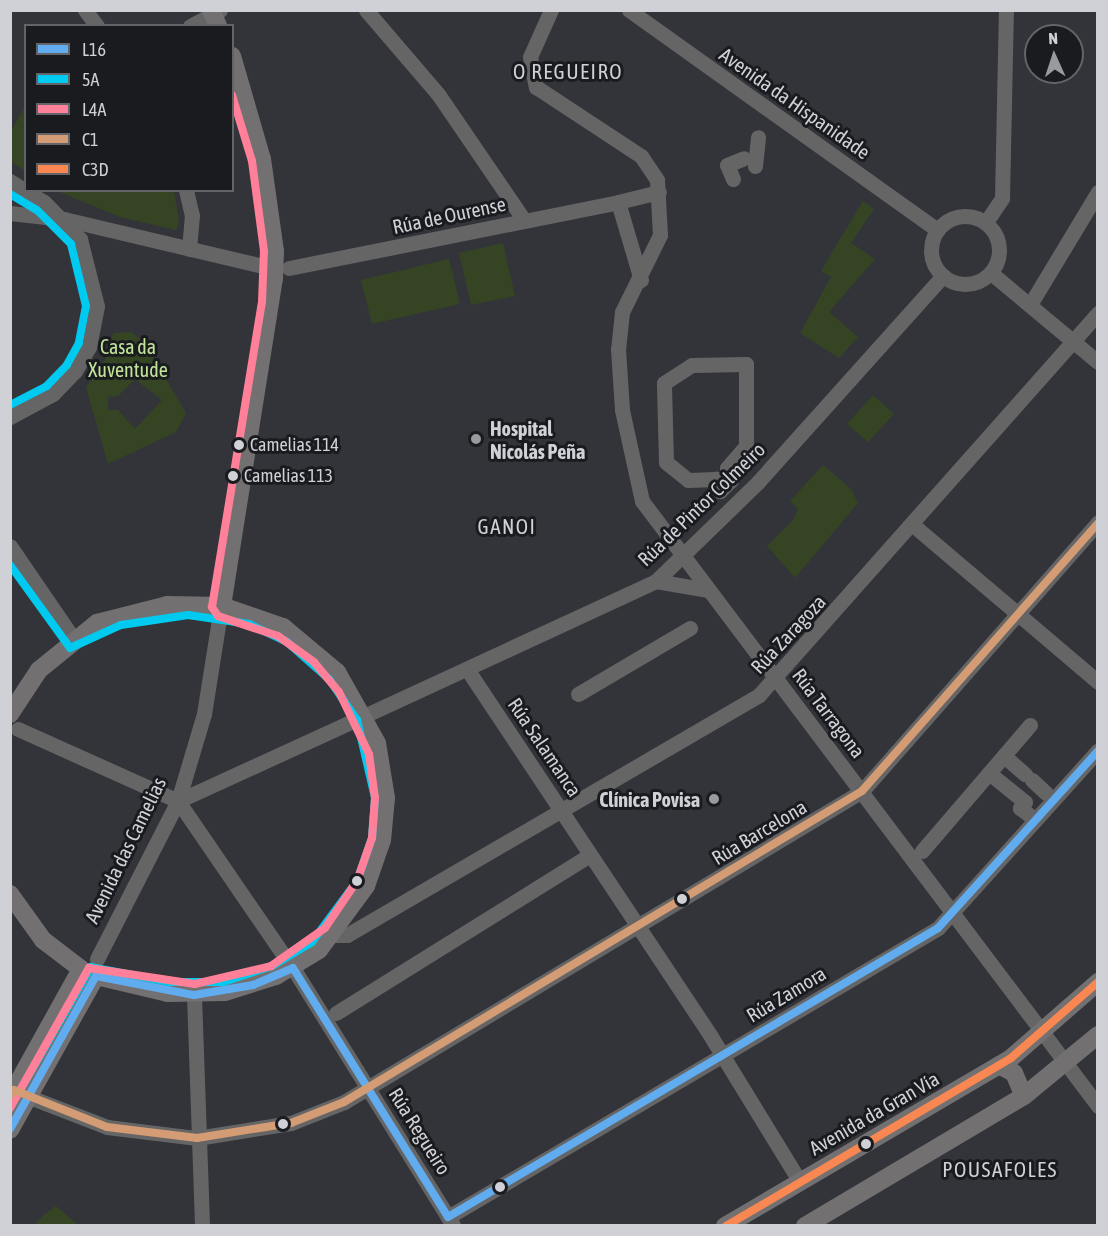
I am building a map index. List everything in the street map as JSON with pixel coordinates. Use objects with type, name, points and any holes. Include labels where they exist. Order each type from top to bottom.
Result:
[{"type":"main road","name":"Avenida das Camelias","points":[[220,613],[281,274],[275,251],[262,159],[234,63]]},
{"type":"main road","points":[[11,895],[43,939],[91,968],[194,995],[253,985],[333,934],[366,886],[382,840],[384,770],[360,718],[309,645],[273,621],[220,613],[142,609],[97,623],[73,638],[39,670],[14,721]]},
{"type":"main road","name":"Avenida das Camelias","points":[[10,1130],[16,1093],[91,968]]},
{"type":"main road","name":"Avenida da Gran Vía","points":[[726,1226],[999,1065],[1043,1035],[1098,981]]},
{"type":"main road","points":[[805,1226],[1024,1096],[1065,1065],[1098,1035]]},
{"type":"main road","points":[[999,1065],[1014,1073],[1024,1096]]},
{"type":"street","points":[[85,10],[96,24]]},
{"type":"street","points":[[366,10],[438,94],[524,220]]},
{"type":"street","name":"Rúa Tarragona","points":[[551,10],[530,57],[536,87],[649,162],[659,192],[662,222],[640,280],[619,326],[622,410],[638,492],[682,557],[862,791],[1043,1035]]},
{"type":"street","name":"Avenida da Hispanidade","points":[[629,10],[937,230]]},
{"type":"street","points":[[986,222],[1002,198],[1006,10]]},
{"type":"street","points":[[195,24],[215,15]]},
{"type":"street","points":[[733,179],[727,165],[746,159],[758,137]]},
{"type":"street","points":[[10,181],[24,191]]},
{"type":"street","points":[[10,417],[65,383],[93,335],[94,281],[80,239],[63,219],[25,192]]},
{"type":"street","points":[[186,192],[192,214],[189,249]]},
{"type":"street","name":"Rúa de Ourense","points":[[281,274],[659,192]]},
{"type":"street","points":[[1030,303],[1098,192]]},
{"type":"street","points":[[618,202],[640,280]]},
{"type":"street","points":[[10,213],[63,219],[258,265]]},
{"type":"street","points":[[960,216],[986,222],[999,252],[991,273],[973,283],[944,276],[932,260],[937,230],[960,216]]},
{"type":"street","points":[[991,273],[1030,303],[1098,362]]},
{"type":"street","name":"Rúa de Pintor Colmeiro","points":[[178,801],[656,581],[834,400],[944,276]]},
{"type":"street","name":"Rúa Zaragoza","points":[[333,934],[347,935],[562,810],[777,680],[1072,339],[1098,313]]},
{"type":"street","points":[[746,364],[746,446],[727,468],[731,480],[720,491],[716,479],[688,480],[666,462],[664,383],[675,372],[692,365],[746,364]]},
{"type":"street","name":"Rúa Barcelona","points":[[16,1093],[107,1127],[197,1138],[291,1124],[368,1087],[639,927],[862,791],[1098,522]]},
{"type":"street","points":[[913,525],[1098,682]]},
{"type":"street","points":[[10,546],[73,638]]},
{"type":"street","points":[[656,581],[708,590]]},
{"type":"street","name":"Avenida das Camelias","points":[[91,968],[178,801],[204,714],[220,613]]},
{"type":"street","points":[[578,694],[690,628]]},
{"type":"street","name":"Rúa Salamanca","points":[[467,669],[723,1055],[800,1182]]},
{"type":"street","points":[[14,721],[178,801]]},
{"type":"street","points":[[922,851],[1030,724]]},
{"type":"street","name":"Rúa Zamora","points":[[450,1221],[955,915],[965,897],[1098,750]]},
{"type":"street","points":[[1004,756],[1046,793]]},
{"type":"street","points":[[989,773],[1025,802],[1020,808],[1028,814]]},
{"type":"street","name":"Rúa Regueiro","points":[[178,801],[289,963],[450,1221]]},
{"type":"street","points":[[336,1013],[585,858]]},
{"type":"street","points":[[194,995],[197,1138],[202,1226]]},
{"type":"street","points":[[1043,1035],[1098,1106]]},
{"type":"green space","points":[[24,108],[24,170],[10,161],[11,131]]},
{"type":"green space","points":[[59,192],[174,192],[179,221],[176,230],[120,217]]},
{"type":"green space","points":[[863,201],[874,209],[851,243],[875,259],[829,312],[858,337],[839,358],[800,333],[831,277],[821,271]]},
{"type":"green space","points":[[503,243],[515,296],[471,305],[459,253]]},
{"type":"green space","points":[[449,259],[460,304],[372,324],[361,280]]},
{"type":"green space","name":"Casa da Xuventude","points":[[131,332],[143,341],[186,413],[176,432],[108,464],[86,387],[105,360],[113,333]],"holes":[[[135,379],[162,400],[135,429],[118,410],[108,410],[108,397],[118,396]]]},
{"type":"green space","points":[[873,395],[894,414],[868,442],[847,424]]},
{"type":"green space","points":[[823,465],[851,489],[858,503],[795,578],[767,546],[794,519],[798,509],[790,501]]},
{"type":"green space","points":[[56,1206],[78,1225],[34,1225],[45,1214]]},
{"type":"transit line","name":"L4A","points":[[10,1108],[89,968],[195,984],[271,966],[325,928],[357,881],[372,838],[375,798],[369,754],[339,692],[314,662],[278,636],[218,616],[212,607],[262,302],[264,251],[252,161],[234,102]]},
{"type":"transit line","name":"5A","points":[[10,194],[37,210],[71,244],[86,306],[79,343],[67,365],[47,386],[10,405]]},
{"type":"transit line","name":"C1","points":[[10,1096],[14,1090],[107,1127],[197,1138],[291,1123],[344,1102],[862,791],[1098,523]]},
{"type":"transit line","name":"5A","points":[[10,565],[70,648],[121,625],[188,615],[249,624],[287,642],[329,679],[357,720],[375,798],[372,838],[357,881],[312,942],[272,966],[223,982],[169,982],[91,967],[10,1108]]},
{"type":"transit line","name":"L16","points":[[10,1129],[96,976],[194,995],[253,985],[293,968],[448,1217],[938,928],[1098,751]]},
{"type":"transit line","name":"C3D","points":[[726,1226],[1011,1058],[1098,982]]},
{"type":"place","name":"Hospital Nicolás Peña","points":[[476,439]]},
{"type":"place","name":"Camelias 114","points":[[239,445]]},
{"type":"place","name":"Camelias 113","points":[[233,476]]},
{"type":"place","name":"Clínica Povisa","points":[[714,799]]},
{"type":"district","name":"O REGUEIRO","points":[[568,71]]},
{"type":"district","name":"GANOI","points":[[507,526]]},
{"type":"district","name":"POUSAFOLES","points":[[1000,1169]]}]
